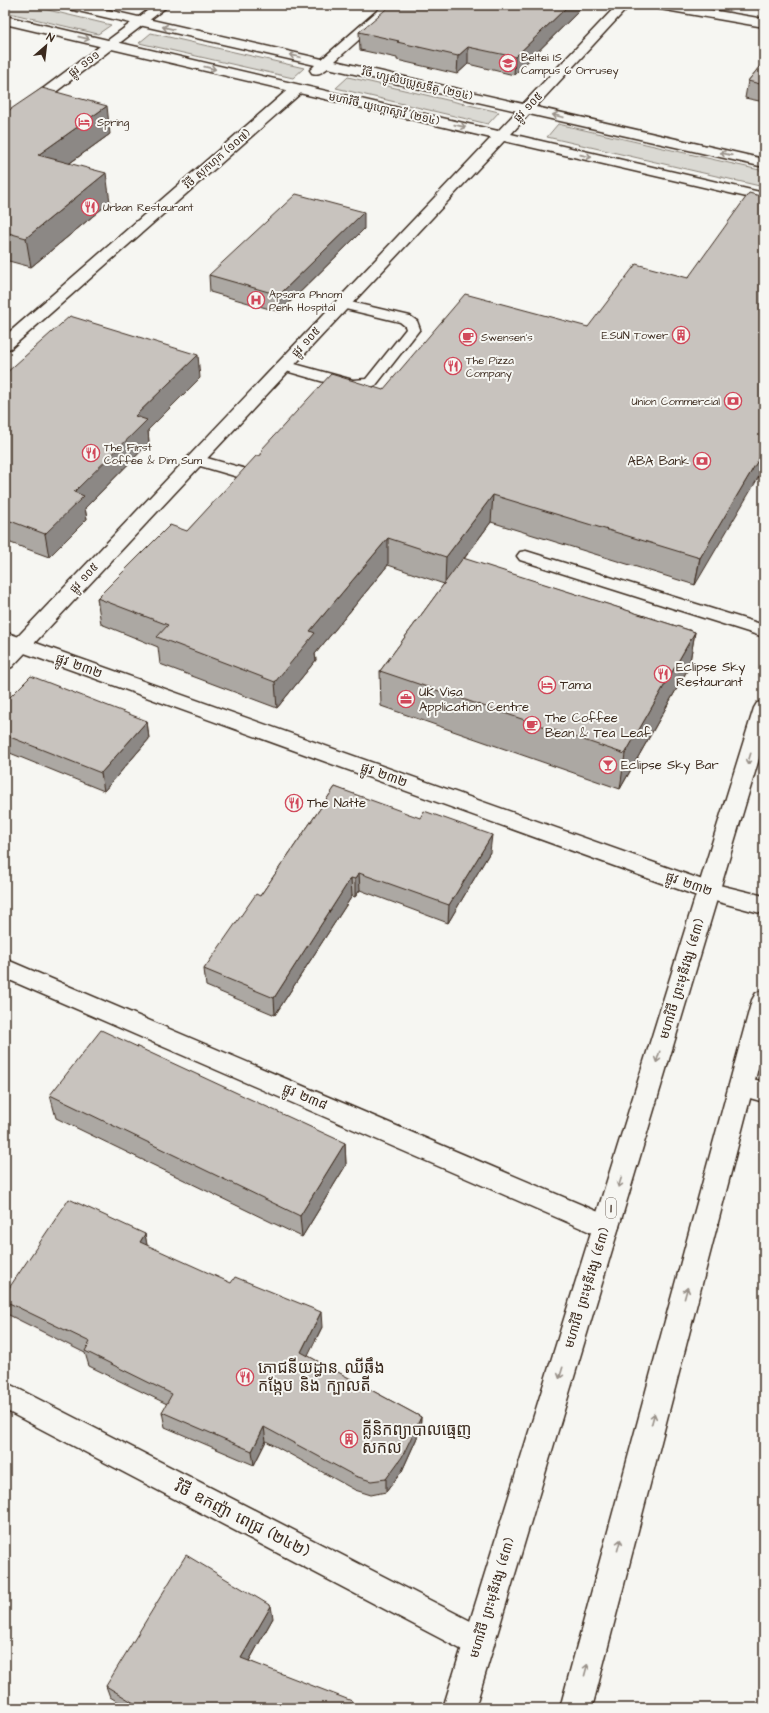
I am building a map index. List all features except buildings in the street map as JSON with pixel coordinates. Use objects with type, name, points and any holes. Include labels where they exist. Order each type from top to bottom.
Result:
[{"type":"main road","name":"វិថី ហ្សូសិបប្រូសទីតូ (២១៤)","points":[[69,5],[764,163]]},
{"type":"main road","name":"ផ្លូវ ១១១","points":[[5,124],[163,5]]},
{"type":"main road","name":"វិថី សុកហុក (១០៧)","points":[[5,345],[392,5]]},
{"type":"main road","name":"ផ្លូវ ១០៥","points":[[5,662],[13,642],[196,460],[624,5]]},
{"type":"main road","points":[[660,5],[764,23]]},
{"type":"main road","name":"មហាវិថី យូហ្គោស្លាវី (២១៤)","points":[[5,20],[764,197]]},
{"type":"main road","name":"ផ្លូវ ២៣២","points":[[13,642],[708,891],[764,906]]},
{"type":"main road","name":"មហាវិថី ព្រះមុនីវង្ស (៩៣)","points":[[459,1708],[764,708]]},
{"type":"main road","name":"ផ្លូវ ២៣៨","points":[[5,968],[606,1227]]},
{"type":"main road","points":[[576,1708],[753,1089],[764,1000]]},
{"type":"main road","name":"វិថី ឧកញ៉ា ពេជ្រ (២៤២)","points":[[5,1396],[479,1642]]},
{"type":"lane","points":[[284,366],[352,385],[363,385],[371,382],[413,329],[412,324],[405,319],[342,304]]},
{"type":"lane","points":[[196,460],[255,477]]},
{"type":"lane","points":[[526,556],[764,631]]},
{"type":"shaded area","points":[[5,5],[27,5],[111,25],[98,34],[5,12]]},
{"type":"shaded area","points":[[151,33],[304,68],[293,78],[139,43]]},
{"type":"shaded area","points":[[348,77],[499,112],[488,124],[336,88]]},
{"type":"shaded area","points":[[558,124],[764,171],[764,187],[547,137]]},
{"type":"place","name":"Beltei IS Campus 6 Orrusey","points":[[508,63]]},
{"type":"place","name":"Spring","points":[[84,122]]},
{"type":"place","name":"Urban Restaurant","points":[[90,207]]},
{"type":"place","name":"Apsara Phnom Penh Hospital","points":[[256,300]]},
{"type":"place","name":"E.SUN Tower","points":[[681,335]]},
{"type":"place","name":"Swensen's","points":[[468,337]]},
{"type":"place","name":"The Pizza Company","points":[[453,366]]},
{"type":"place","name":"Union Commercial","points":[[733,401]]},
{"type":"place","name":"The First Coffee & Dim Sum","points":[[91,453]]},
{"type":"place","name":"ABA Bank","points":[[702,461]]},
{"type":"place","name":"Eclipse Sky Restaurant","points":[[663,674]]},
{"type":"place","name":"Tama","points":[[547,685]]},
{"type":"place","name":"UK Visa Application Centre","points":[[406,699]]},
{"type":"place","name":"The Coffee Bean & Tea Leaf","points":[[532,725]]},
{"type":"place","name":"Eclipse Sky Bar","points":[[608,765]]},
{"type":"place","name":"The Natte","points":[[294,803]]},
{"type":"place","name":"ភោជនីយដ្ធាន ឈីឆឹង កង្កែប និង ក្បាលតី","points":[[245,1377]]},
{"type":"place","name":"គ្លីនិកព្យាបាលធ្មេញ សកល","points":[[349,1439]]}]
